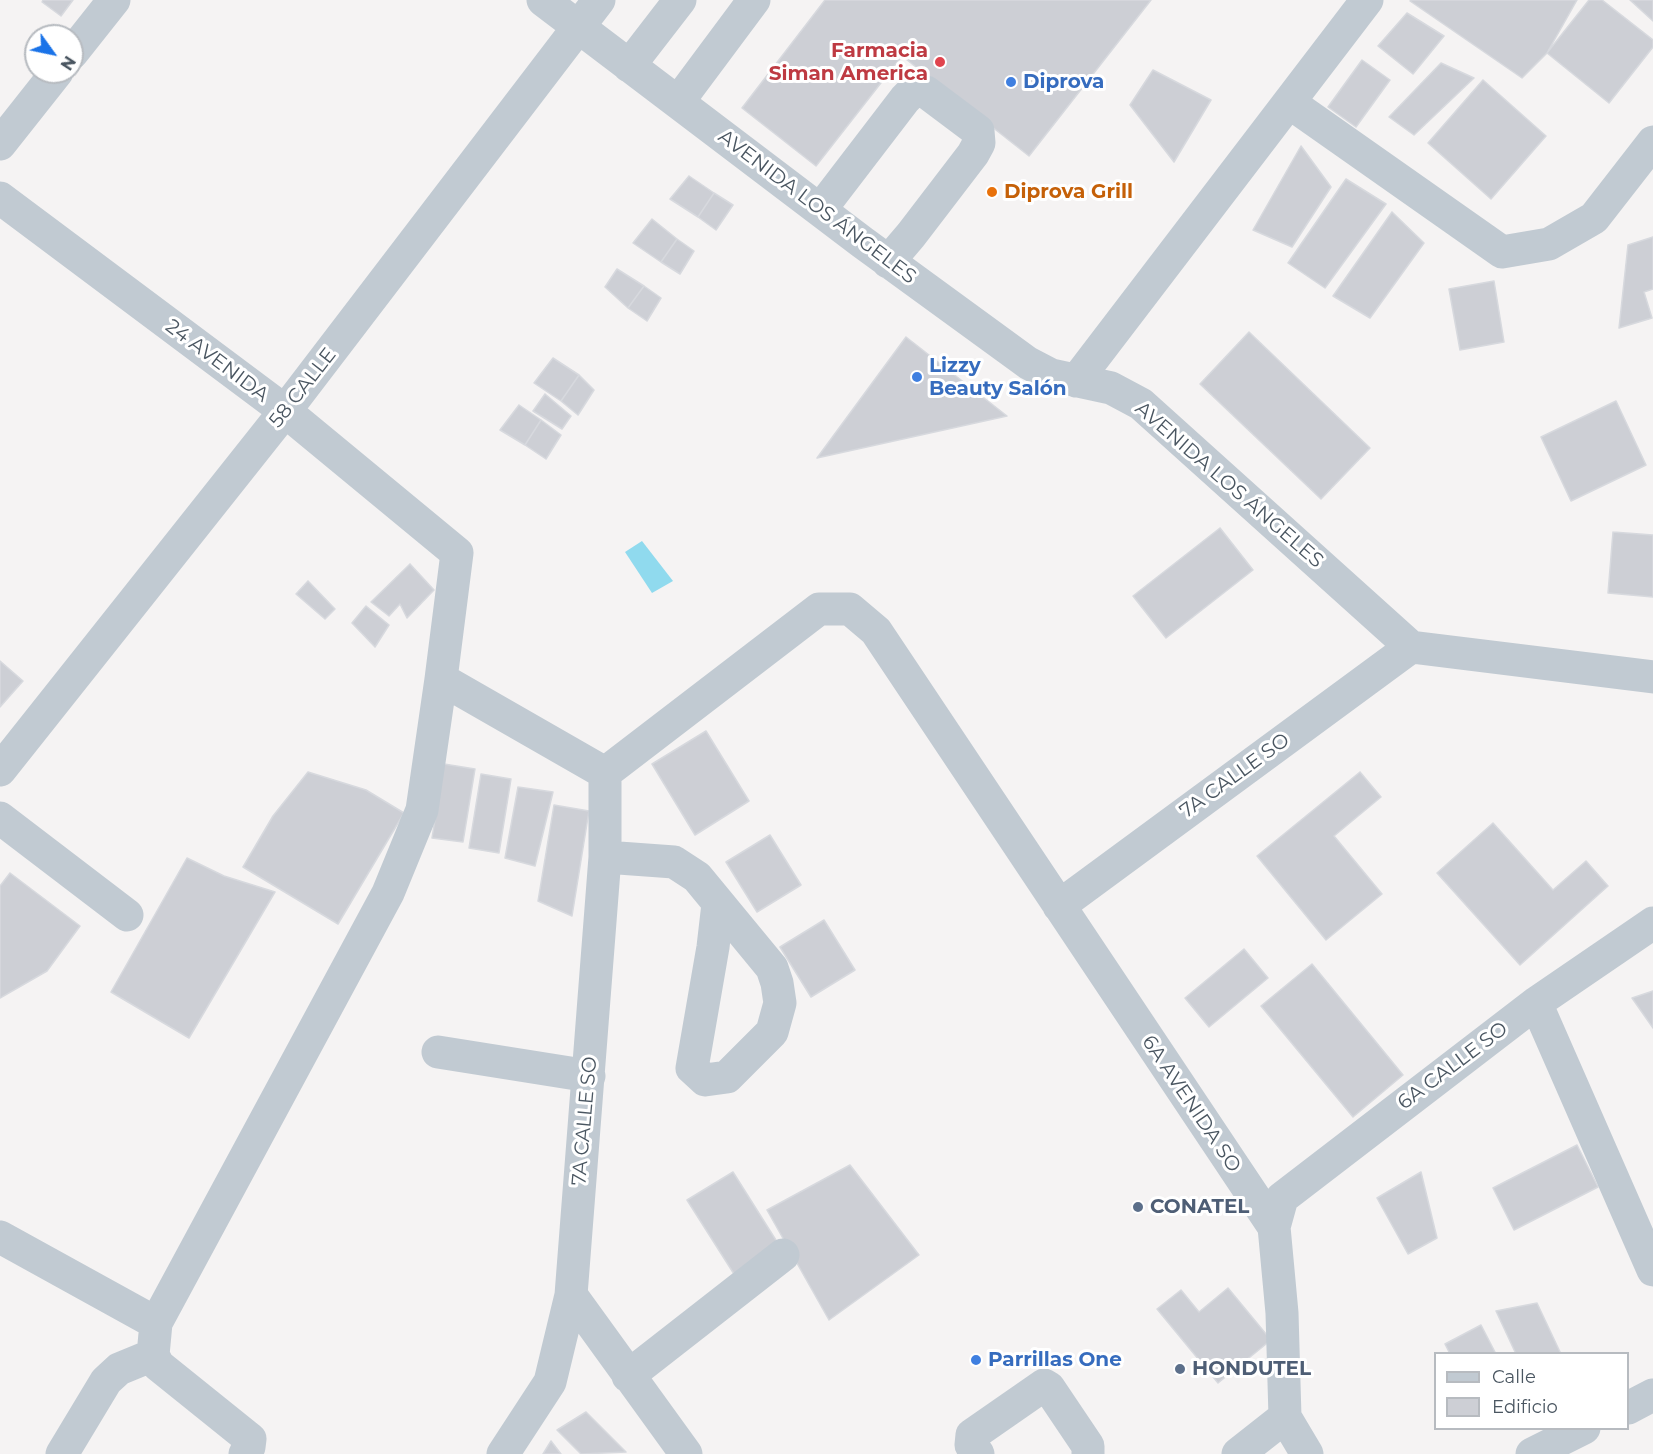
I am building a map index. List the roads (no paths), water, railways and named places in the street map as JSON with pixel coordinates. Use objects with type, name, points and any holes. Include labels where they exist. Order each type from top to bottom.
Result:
[{"type":"street","points":[[84,38],[114,0]]},
{"type":"street","name":"AVENIDA LOS ÁNGELES","points":[[543,0],[888,261],[1028,363],[1051,375],[1111,388],[1141,404],[1411,647]]},
{"type":"street","name":"58 CALLE","points":[[0,770],[285,411],[579,28],[598,0]]},
{"type":"street","points":[[629,66],[680,0]]},
{"type":"street","points":[[678,102],[754,0]]},
{"type":"street","points":[[1076,381],[1290,102],[1361,2]]},
{"type":"street","points":[[0,144],[48,84]]},
{"type":"street","points":[[820,210],[905,99],[914,90],[926,92],[978,131],[979,142],[973,154],[911,235],[888,261]]},
{"type":"street","points":[[1290,102],[1502,252],[1549,244],[1594,218],[1653,142]]},
{"type":"street","name":"24 AVENIDA","points":[[0,198],[285,411],[457,553],[441,679]]},
{"type":"street","name":"6A AVENIDA SO","points":[[605,772],[819,609],[850,609],[876,632],[1274,1227],[1282,1313],[1285,1417],[1307,1454]]},
{"type":"street","points":[[1411,647],[1653,677]]},
{"type":"street","name":"7A CALLE SO","points":[[1059,906],[1411,647]]},
{"type":"street","points":[[245,1454],[250,1439],[158,1365],[153,1354],[156,1323],[388,893],[422,810],[441,679],[605,772]]},
{"type":"street","name":"7A CALLE SO","points":[[503,1454],[550,1382],[571,1295],[605,857],[605,772]]},
{"type":"street","points":[[0,818],[127,915]]},
{"type":"street","points":[[605,857],[674,862],[697,877],[772,968],[780,1003],[771,1032],[727,1077],[705,1080],[692,1068],[714,947],[718,904]]},
{"type":"street","name":"6A CALLE SO","points":[[1274,1227],[1282,1198],[1536,1003],[1653,924]]},
{"type":"street","points":[[1536,1003],[1653,1270]]},
{"type":"street","points":[[438,1052],[589,1076]]},
{"type":"street","points":[[0,1237],[156,1323]]},
{"type":"street","points":[[628,1376],[783,1255]]},
{"type":"street","points":[[571,1295],[686,1454]]},
{"type":"street","points":[[63,1454],[106,1381],[119,1369],[153,1354]]},
{"type":"street","points":[[978,1454],[971,1445],[972,1435],[1044,1385],[1049,1388],[1088,1446],[1088,1454]]},
{"type":"street","points":[[1629,1407],[1653,1395]]},
{"type":"street","points":[[1238,1454],[1285,1417]]},
{"type":"street","points":[[1532,1454],[1580,1430]]},
{"type":"water","points":[[642,541],[673,581],[652,593],[625,552]]},
{"type":"place","name":"Farmacia Siman America","points":[[940,62]]},
{"type":"place","name":"Diprova","points":[[1011,82]]},
{"type":"place","name":"Diprova Grill","points":[[992,192]]},
{"type":"place","name":"Lizzy Beauty Salón","points":[[917,377]]},
{"type":"place","name":"CONATEL","points":[[1138,1207]]},
{"type":"place","name":"Parrillas One","points":[[976,1360]]},
{"type":"place","name":"HONDUTEL","points":[[1180,1369]]}]
